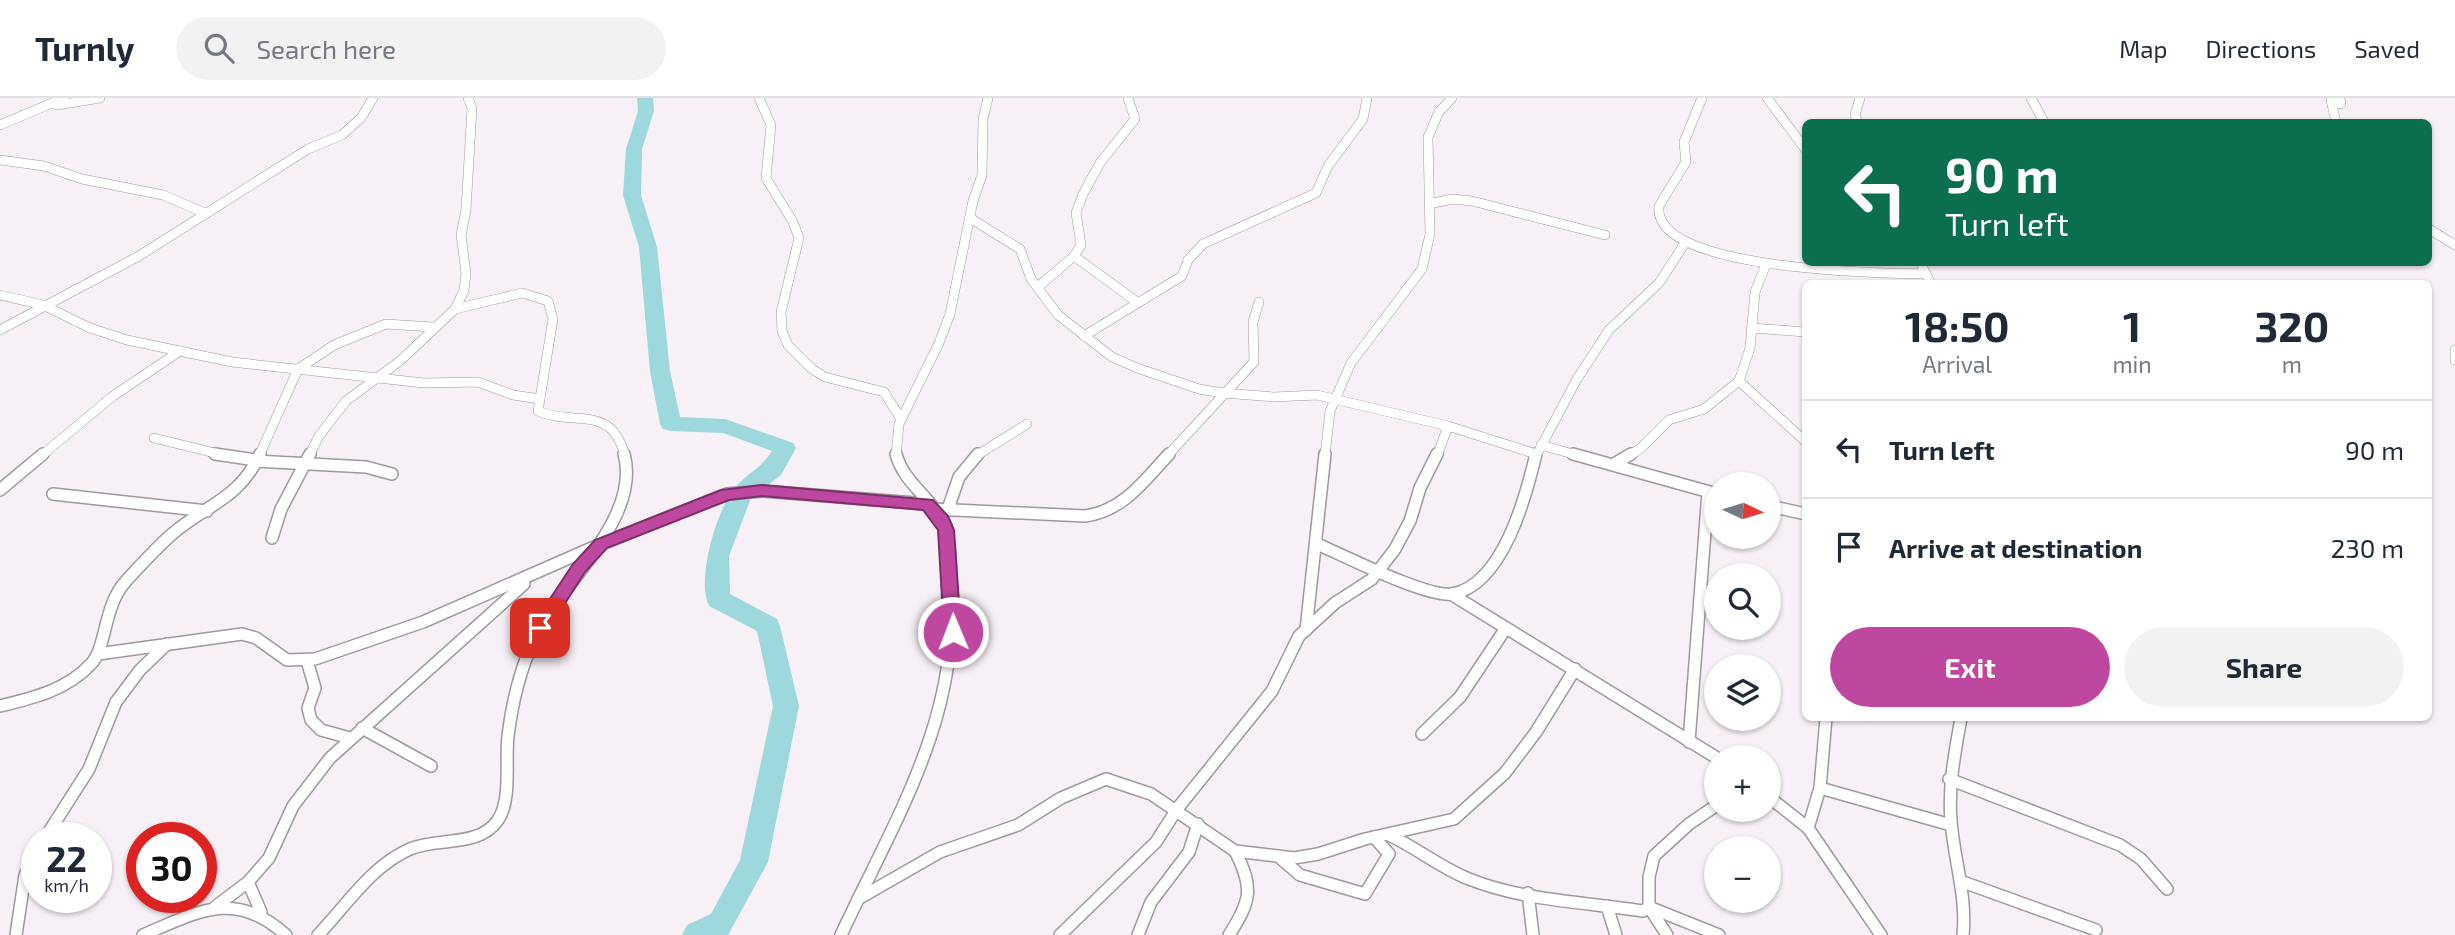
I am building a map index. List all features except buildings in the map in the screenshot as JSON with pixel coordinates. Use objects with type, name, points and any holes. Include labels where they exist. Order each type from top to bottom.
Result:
[{"type":"street","points":[[51,106],[64,98]]},
{"type":"street","points":[[0,125],[51,106],[100,98]]},
{"type":"street","points":[[0,330],[139,256],[308,149],[342,135],[361,118],[373,98]]},
{"type":"street","points":[[272,538],[281,509],[302,464],[346,401],[401,360],[455,309],[464,290],[466,273],[461,235],[466,209],[464,188],[472,108],[468,98]]},
{"type":"street","points":[[759,98],[771,125],[766,178],[793,222],[799,238],[781,312],[782,331],[788,345],[812,369],[825,377],[870,386],[884,392],[901,419]]},
{"type":"street","points":[[841,935],[900,817],[939,718],[946,691],[953,632],[952,583],[946,530],[912,487],[897,459],[895,439],[901,419],[936,355],[946,329],[970,218],[983,175],[985,153],[980,120],[988,98]]},
{"type":"street","points":[[1038,287],[1074,256],[1081,245],[1076,213],[1100,163],[1135,119],[1128,98]]},
{"type":"street","points":[[1084,336],[1182,276],[1188,260],[1203,244],[1316,193],[1328,166],[1363,119],[1367,98]]},
{"type":"street","points":[[1306,630],[1317,544],[1326,427],[1351,363],[1422,269],[1430,234],[1428,137],[1439,112],[1451,98]]},
{"type":"street","points":[[1702,98],[1684,142],[1686,162],[1666,189],[1658,213],[1662,227],[1685,243],[1766,264],[1926,274]]},
{"type":"street","points":[[1767,98],[1802,145]]},
{"type":"street","points":[[1857,119],[1855,115],[1860,98]]},
{"type":"street","points":[[2031,98],[2042,119]]},
{"type":"street","points":[[2335,119],[2331,100],[2341,104],[2340,98]]},
{"type":"street","points":[[0,160],[44,166],[82,179],[163,195],[205,213]]},
{"type":"street","points":[[1429,204],[1452,199],[1472,201],[1605,235]]},
{"type":"street","points":[[970,218],[1020,249],[1031,279],[1046,303],[1112,356],[1147,372],[1223,393],[1274,397],[1317,395],[1335,402],[1614,464],[1704,490]]},
{"type":"street","points":[[2432,231],[2455,245]]},
{"type":"street","points":[[1451,594],[1477,582],[1505,546],[1525,501],[1538,449],[1577,379],[1609,330],[1659,283],[1685,243]]},
{"type":"street","points":[[1074,256],[1099,278],[1137,302]]},
{"type":"street","points":[[1614,464],[1640,449],[1669,420],[1704,409],[1738,381],[1750,348],[1755,292],[1766,264]]},
{"type":"street","points":[[1922,266],[1929,280]]},
{"type":"street","points":[[318,935],[380,869],[406,850],[423,844],[473,838],[491,829],[499,819],[509,727],[531,647],[540,628],[579,568],[601,544],[617,514],[625,484],[628,461],[618,435],[600,420],[543,414],[537,407],[553,319],[548,300],[522,293],[455,309]]},
{"type":"street","points":[[0,295],[43,305],[127,340],[232,362],[424,383],[478,382],[513,395],[540,399]]},
{"type":"street","points":[[98,654],[250,635],[287,660],[307,661],[423,622],[601,544],[727,494],[762,491],[948,509],[1085,516],[1114,508],[1151,476],[1223,393],[1254,362],[1253,322],[1259,302]]},
{"type":"street","points":[[0,706],[38,697],[66,684],[91,664],[98,654],[107,612],[123,584],[172,534],[230,496],[245,481],[298,369],[334,345],[378,327],[397,323],[433,327]]},
{"type":"street","points":[[1751,328],[1802,332]]},
{"type":"street","points":[[2455,350],[2455,360]]},
{"type":"street","points":[[0,490],[113,396],[180,351]]},
{"type":"street","points":[[1738,381],[1802,439]]},
{"type":"street","points":[[948,509],[954,482],[967,465],[979,453],[1027,424]]},
{"type":"street","points":[[1060,935],[1156,842],[1177,809],[1272,691],[1292,646],[1306,630],[1378,571],[1410,521],[1420,488],[1430,471],[1448,426]]},
{"type":"street","points":[[154,438],[208,453],[256,460],[366,467],[392,474]]},
{"type":"street","points":[[53,494],[108,503],[163,503],[207,511]]},
{"type":"street","points":[[1782,509],[1802,513]]},
{"type":"street","points":[[1317,544],[1419,587],[1451,594],[1704,751]]},
{"type":"street","points":[[1689,742],[1708,550]]},
{"type":"street","points":[[217,905],[248,882],[269,858],[301,795],[350,738],[534,575]]},
{"type":"street","points":[[1422,734],[1458,702],[1476,677],[1489,648],[1506,628]]},
{"type":"street","points":[[55,822],[89,769],[116,702],[140,670],[167,644]]},
{"type":"street","points":[[307,661],[315,688],[308,708],[311,720],[321,730],[350,738]]},
{"type":"street","points":[[856,901],[940,852],[1018,825],[1061,798],[1098,781],[1111,779],[1130,785],[1177,809],[1235,851],[1279,858],[1318,854],[1380,835],[1454,819],[1505,773],[1536,732],[1575,669]]},
{"type":"street","points":[[1808,828],[1820,788],[1826,721]]},
{"type":"street","points":[[1960,721],[1949,779],[1951,825],[1967,907],[1963,935]]},
{"type":"street","points":[[362,728],[431,766]]},
{"type":"street","points":[[1949,779],[2120,845],[2141,859],[2166,889]]},
{"type":"street","points":[[1820,788],[1951,825]]},
{"type":"street","points":[[1781,807],[1808,828],[1881,935]]},
{"type":"street","points":[[1667,935],[1649,907],[1649,877],[1654,856],[1704,814]]},
{"type":"street","points":[[1138,935],[1151,902],[1189,852],[1198,824]]},
{"type":"street","points":[[1380,835],[1409,845],[1468,878],[1528,893],[1607,906],[1643,911],[1649,907]]},
{"type":"street","points":[[1380,835],[1389,854]]},
{"type":"street","points":[[1279,858],[1300,875],[1365,894],[1389,854],[1409,845]]},
{"type":"street","points":[[1228,935],[1247,906],[1251,886],[1235,851]]},
{"type":"street","points":[[1963,881],[2096,930]]},
{"type":"street","points":[[248,882],[261,912],[286,935]]},
{"type":"street","points":[[16,935],[21,890]]},
{"type":"street","points":[[1528,893],[1533,935]]},
{"type":"street","points":[[217,907],[240,905],[261,912]]},
{"type":"street","points":[[1607,906],[1616,935]]},
{"type":"street","points":[[1649,907],[1719,935]]},
{"type":"street","points":[[143,935],[200,913]]},
{"type":"waterway","points":[[645,98],[646,111],[634,149],[632,195],[648,247],[660,371],[671,424],[725,426],[785,448],[773,469],[742,494],[717,556],[718,599],[768,626],[786,706],[754,862],[721,924],[697,935]]},
{"type":"route","points":[[540,628],[579,568],[601,544],[727,494],[762,491],[928,504],[943,520],[946,530],[953,632]]}]
